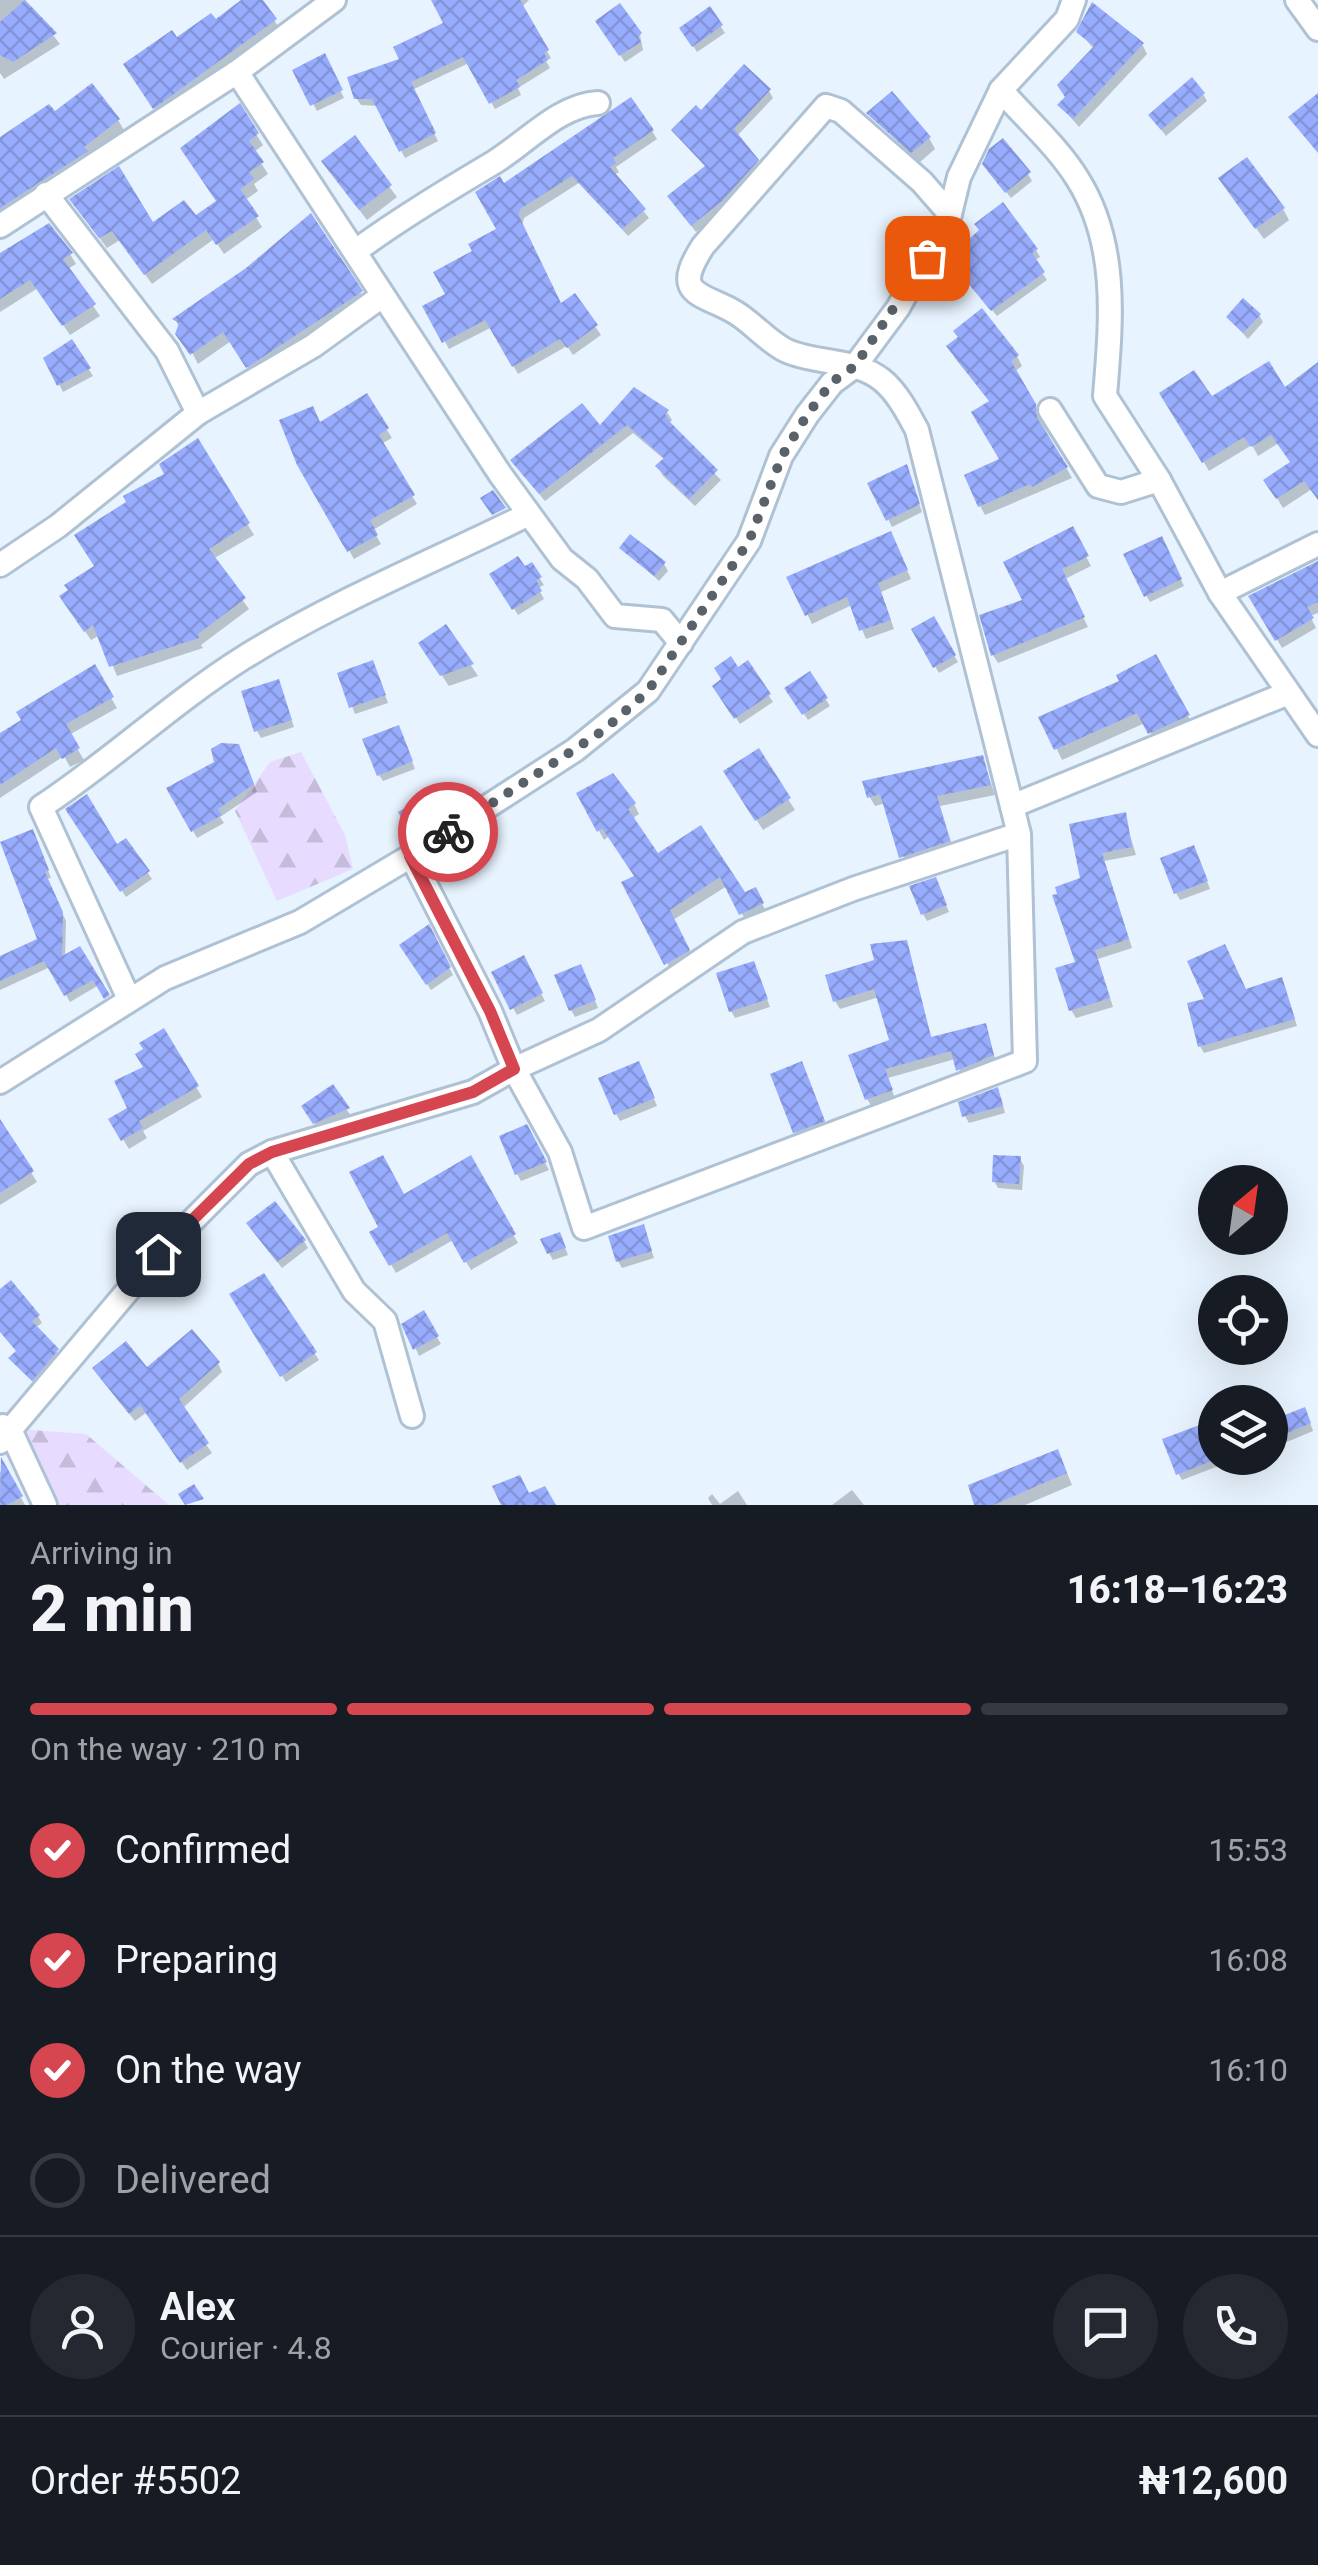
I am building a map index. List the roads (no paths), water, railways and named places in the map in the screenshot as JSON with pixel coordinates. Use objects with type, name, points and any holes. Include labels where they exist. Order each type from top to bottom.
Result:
[{"type":"street","points":[[0,226],[237,72],[334,0]]},
{"type":"street","points":[[0,1082],[165,978],[300,922],[410,856],[604,730],[648,691],[749,541],[782,456],[807,415],[832,382],[855,366],[898,308],[950,214],[959,178],[1001,90],[1067,18],[1074,0]]},
{"type":"street","points":[[1296,0],[1318,29]]},
{"type":"street","points":[[237,72],[357,250],[382,296],[416,340],[562,559],[587,579],[615,616],[662,620],[681,643]]},
{"type":"street","points":[[1001,90],[1076,176],[1097,215],[1112,283],[1105,396],[1159,480],[1220,594],[1318,735]]},
{"type":"street","points":[[357,250],[425,200],[492,163],[569,110],[598,103]]},
{"type":"street","points":[[410,856],[490,1011],[514,1069],[560,1152],[584,1228],[1025,1062],[1020,834],[917,430],[881,379],[855,366],[831,364],[783,350],[731,310],[701,299],[690,283],[691,265],[815,114],[826,106],[841,111],[922,182],[950,214]]},
{"type":"street","points":[[46,194],[167,351],[198,413]]},
{"type":"street","points":[[0,565],[58,526],[198,413],[313,346],[382,296]]},
{"type":"street","points":[[1050,410],[1098,486],[1121,492],[1159,480]]},
{"type":"street","points":[[129,999],[41,808],[244,658],[529,514]]},
{"type":"street","points":[[1220,594],[1318,544]]},
{"type":"street","points":[[1012,806],[1286,694]]},
{"type":"street","points":[[45,1505],[4,1433],[158,1254],[249,1164],[272,1152],[473,1092],[599,1030],[743,932],[853,889],[1020,834]]},
{"type":"street","points":[[272,1152],[354,1291],[384,1321],[412,1416]]}]
